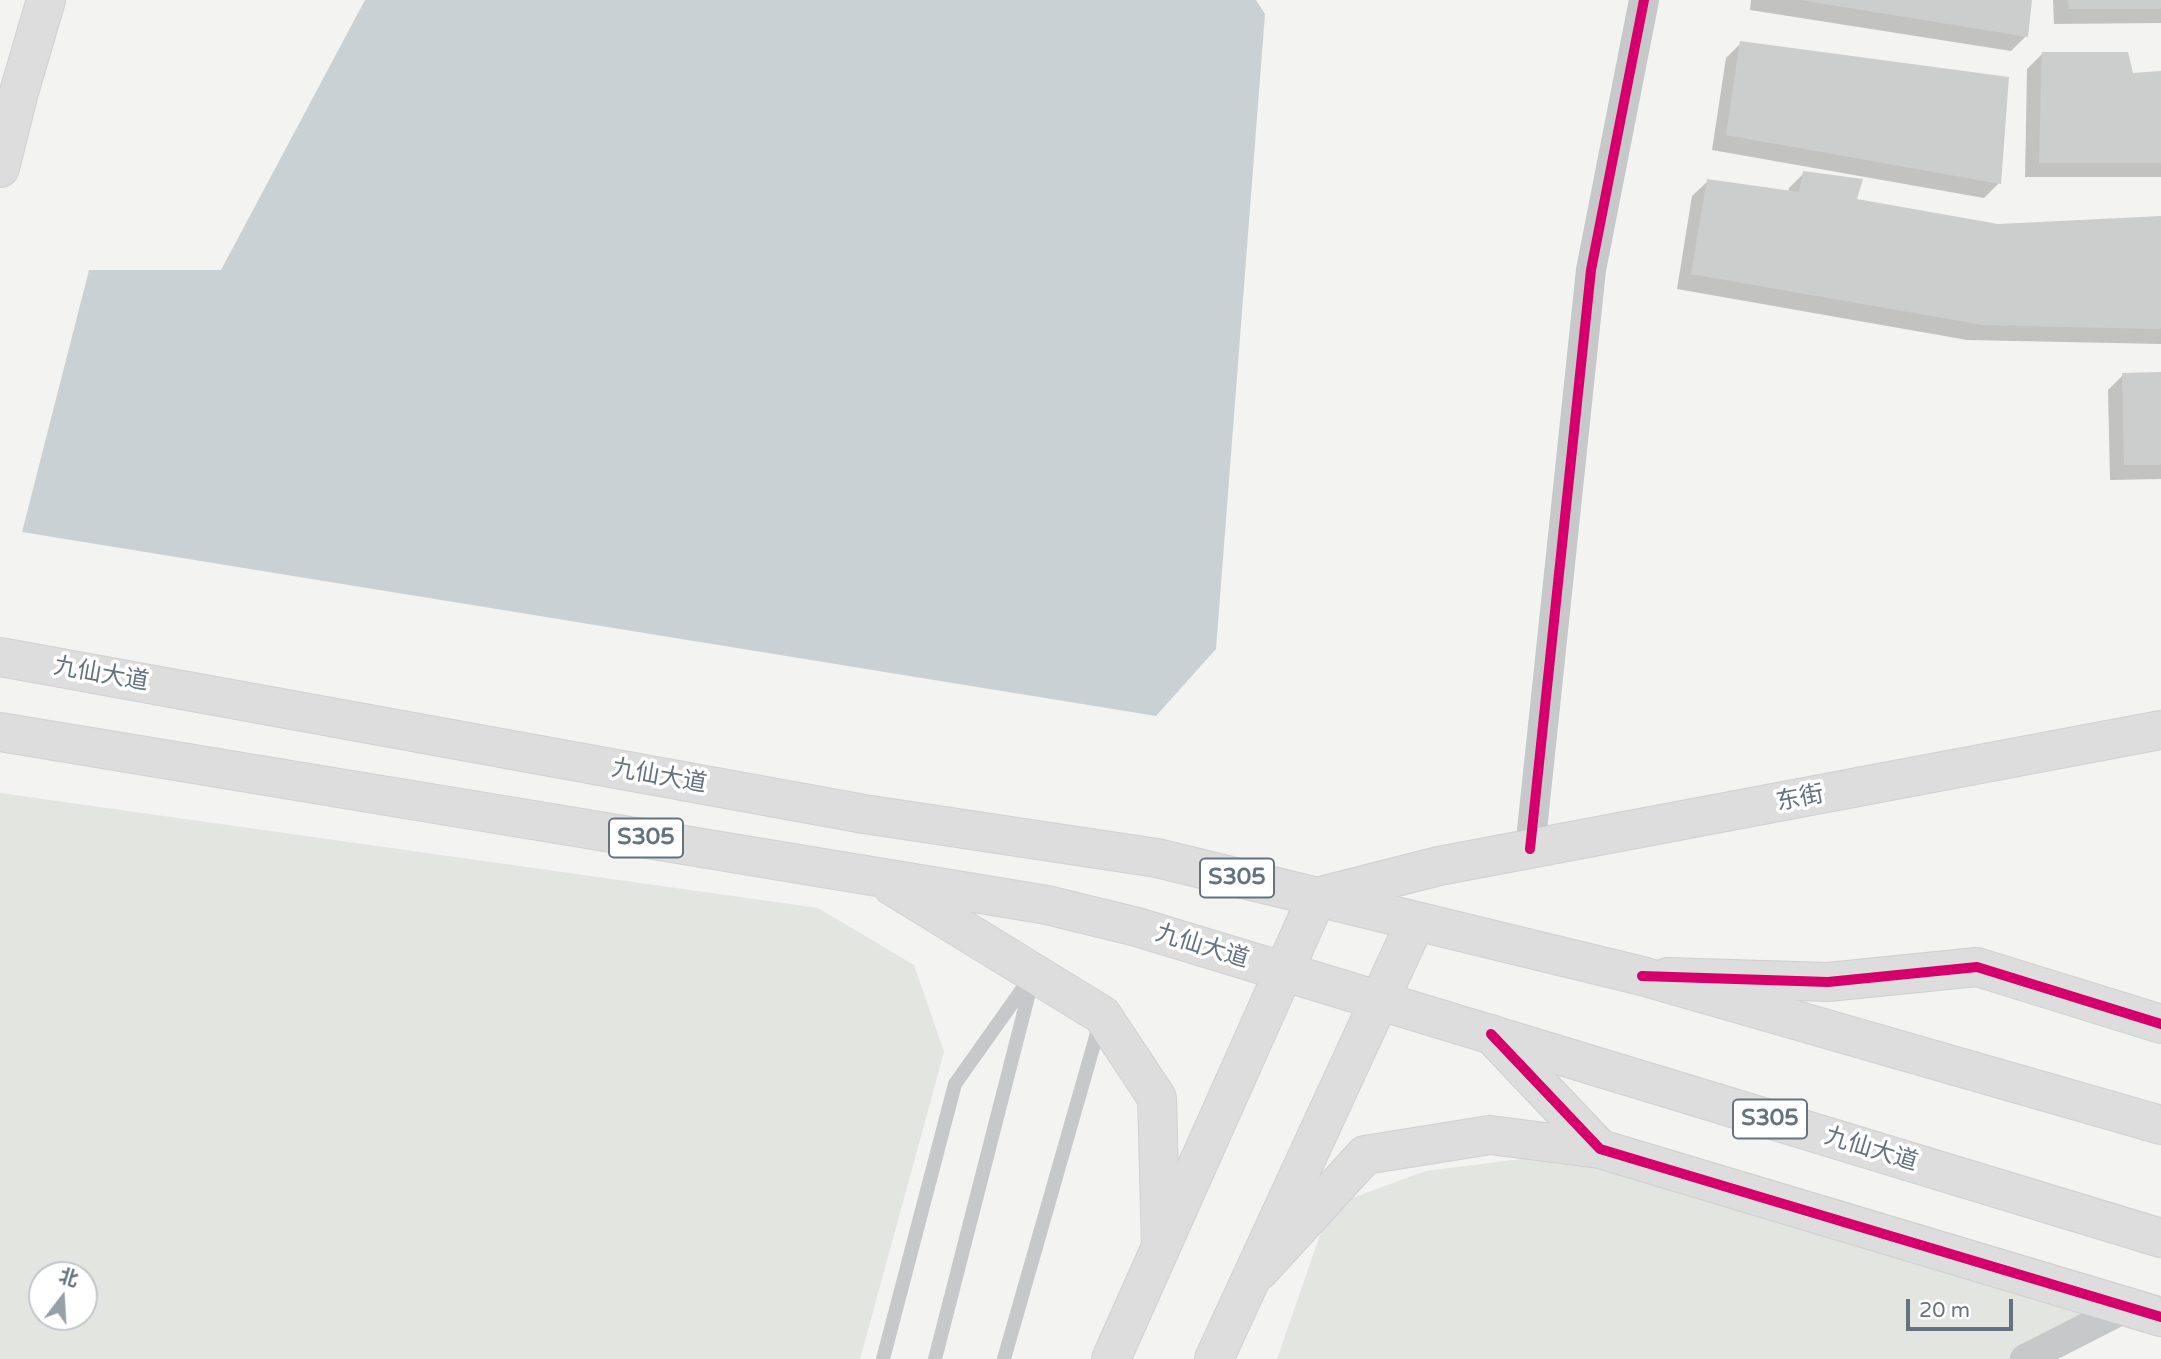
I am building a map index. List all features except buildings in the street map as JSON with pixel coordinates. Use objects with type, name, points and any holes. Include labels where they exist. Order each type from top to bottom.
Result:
[{"type":"main road","points":[[0,168],[46,0]]},
{"type":"main road","name":"九仙大道","points":[[0,657],[864,814],[1157,858],[1317,897]]},
{"type":"main road","name":"东街","points":[[1439,866],[2161,730]]},
{"type":"main road","name":"九仙大道","points":[[0,733],[1047,905],[1137,927],[1285,972]]},
{"type":"main road","points":[[1214,1359],[1439,866]]},
{"type":"main road","name":"S305","points":[[1317,897],[1439,866]]},
{"type":"main road","points":[[875,876],[1102,1015],[1157,1098],[1161,1247]]},
{"type":"main road","points":[[1111,1359],[1317,897]]},
{"type":"main road","name":"S305","points":[[1317,897],[1642,976],[2161,1125]]},
{"type":"main road","points":[[1642,976],[1828,982],[1977,967],[2161,1024]]},
{"type":"main road","name":"S305","points":[[1285,972],[1379,1001]]},
{"type":"main road","name":"九仙大道","points":[[1379,1001],[2161,1238]]},
{"type":"main road","points":[[1491,1034],[1600,1149]]},
{"type":"main road","points":[[1250,1281],[1365,1155],[1490,1135],[1600,1149],[2144,1312]]},
{"type":"street","points":[[1530,849],[1591,270],[1644,0]]},
{"type":"street","points":[[2025,1359],[2144,1312]]},
{"type":"lane","points":[[883,1359],[955,1084],[1034,973]]},
{"type":"lane","points":[[935,1359],[1034,973]]},
{"type":"lane","points":[[1004,1359],[1102,1015]]},
{"type":"shaded area","points":[[365,0],[1256,0],[1265,14],[1216,649],[1156,716],[22,532],[89,270],[221,270]]},
{"type":"shaded area","points":[[0,793],[818,908],[914,965],[944,1052],[860,1359],[0,1359]]},
{"type":"shaded area","points":[[1600,1149],[2127,1307],[2025,1359],[1277,1359],[1330,1206],[1426,1171]]},
{"type":"cycle path","points":[[1530,849],[1591,270],[1644,0]]},
{"type":"cycle path","points":[[1642,976],[1828,982],[1977,967],[2161,1024]]},
{"type":"cycle path","points":[[1491,1034],[1600,1149],[2161,1317]]}]
